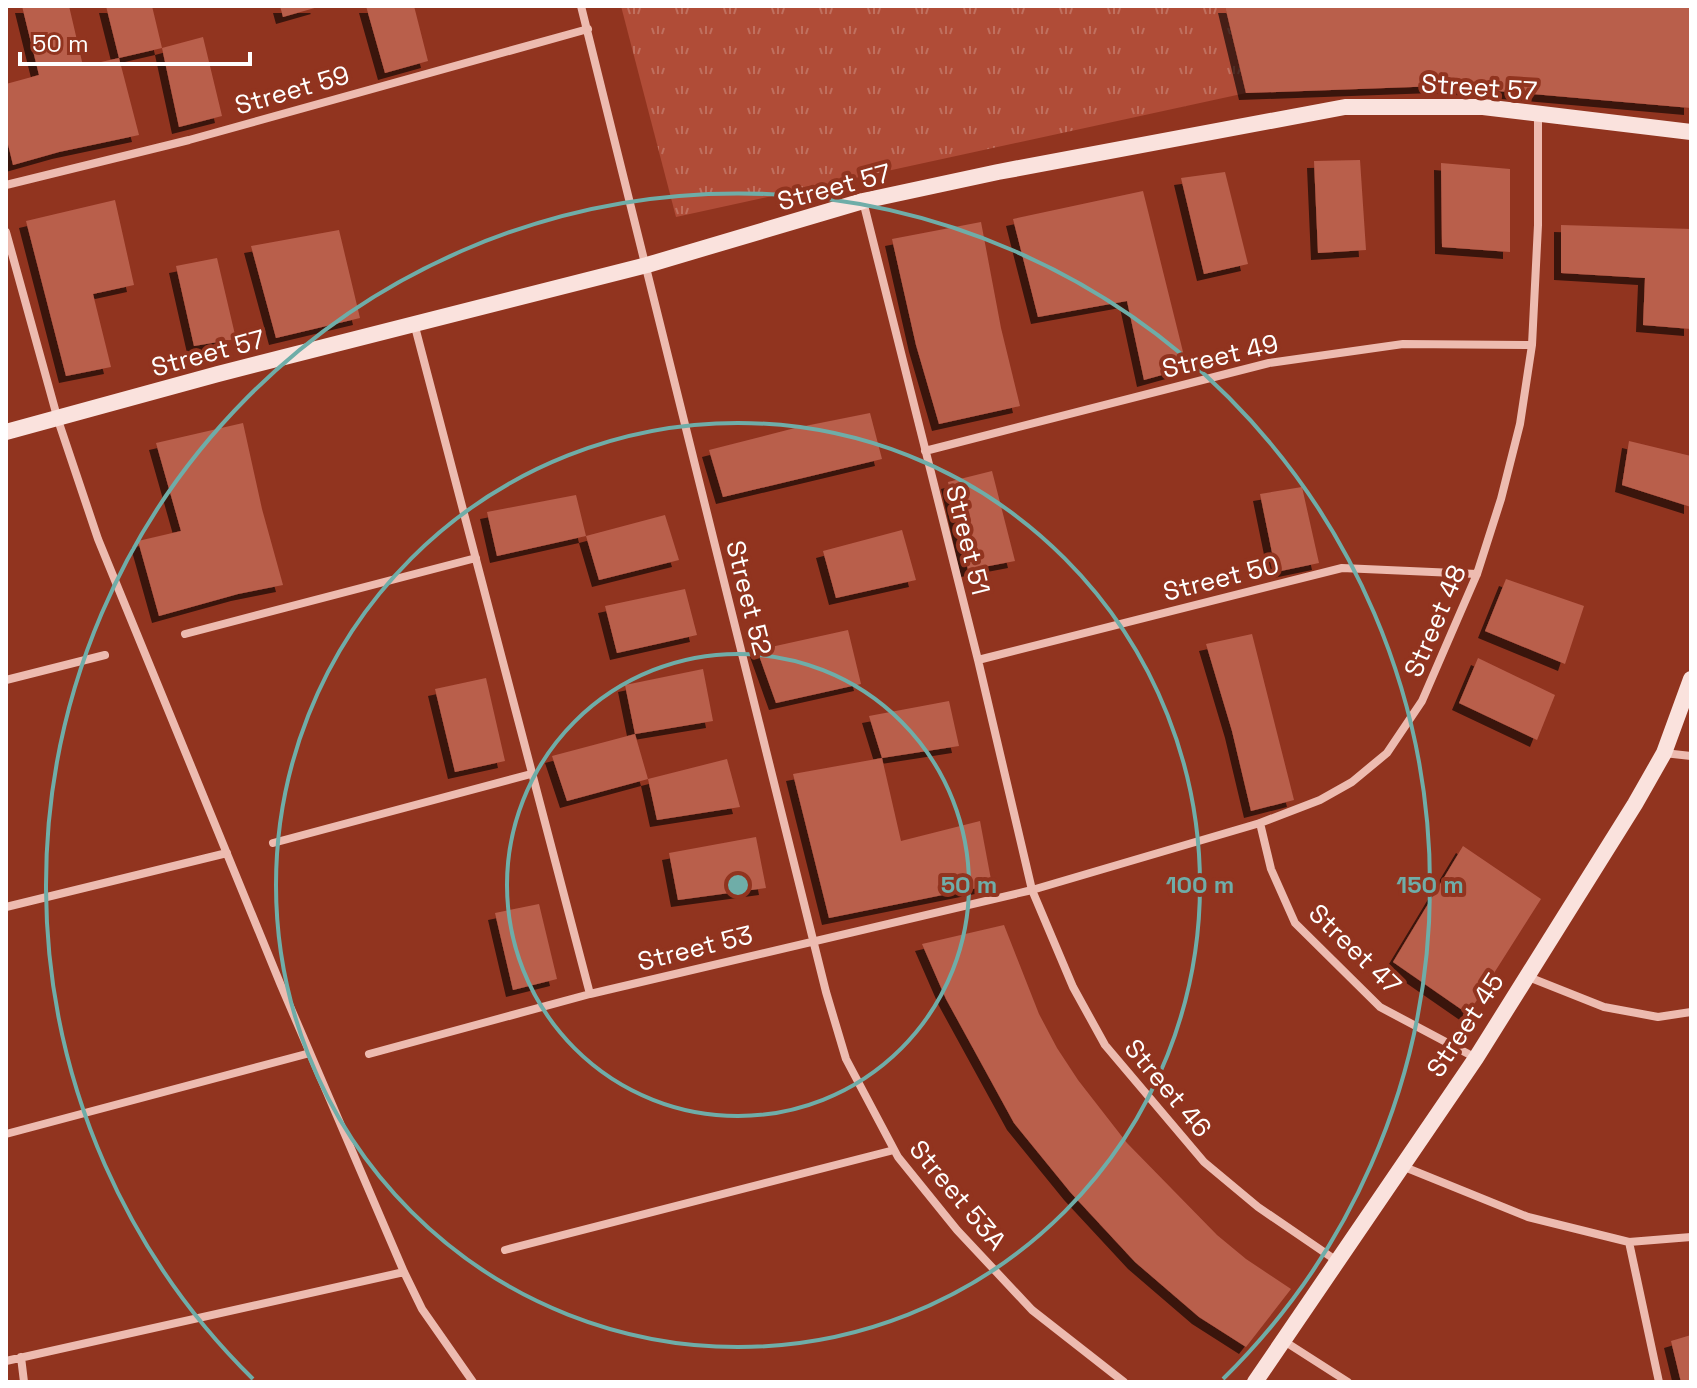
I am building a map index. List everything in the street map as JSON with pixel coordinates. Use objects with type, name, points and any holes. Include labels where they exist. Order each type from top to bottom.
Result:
[{"type":"street","name":"Street 52","points":[[581,6],[813,940]]},
{"type":"street","name":"Street 59","points":[[6,185],[189,140],[588,29]]},
{"type":"street","name":"Street 57","points":[[6,432],[414,323],[647,265],[863,201],[998,172],[1345,107],[1483,107],[1691,132]]},
{"type":"street","name":"Street 48","points":[[1032,890],[1260,823],[1320,800],[1352,782],[1387,753],[1422,701],[1477,574],[1501,499],[1520,424],[1532,345],[1538,225],[1538,115]]},
{"type":"street","name":"Street 51","points":[[863,201],[1032,890]]},
{"type":"street","points":[[6,232],[58,420],[98,539],[404,1272],[422,1309],[473,1382]]},
{"type":"street","points":[[414,323],[590,994]]},
{"type":"street","name":"Street 49","points":[[925,451],[1269,363],[1403,344],[1532,345]]},
{"type":"street","points":[[185,634],[476,558]]},
{"type":"street","name":"Street 50","points":[[978,660],[1342,568],[1477,574]]},
{"type":"street","points":[[6,680],[105,655]]},
{"type":"street","name":"Street 45","points":[[1255,1382],[1476,1058],[1635,804],[1664,753],[1691,679]]},
{"type":"street","points":[[1664,753],[1691,756]]},
{"type":"street","points":[[273,843],[531,774]]},
{"type":"street","name":"Street 47","points":[[1260,823],[1271,869],[1295,923],[1380,1007],[1476,1058]]},
{"type":"street","points":[[6,907],[227,853]]},
{"type":"street","name":"Street 53","points":[[369,1054],[590,994],[1032,890]]},
{"type":"street","name":"Street 46","points":[[1032,890],[1073,987],[1105,1045],[1204,1162],[1258,1207],[1337,1261]]},
{"type":"street","name":"Street 53A","points":[[813,940],[846,1059],[894,1150],[957,1230],[1032,1310],[1124,1382]]},
{"type":"street","points":[[1525,976],[1604,1007],[1658,1017],[1691,1012]]},
{"type":"street","points":[[6,1134],[310,1053]]},
{"type":"street","points":[[505,1250],[894,1150]]},
{"type":"street","points":[[1401,1166],[1528,1217],[1629,1242],[1691,1237]]},
{"type":"street","points":[[1629,1242],[1659,1382]]},
{"type":"street","points":[[6,1361],[404,1272]]},
{"type":"street","points":[[1284,1341],[1348,1382]]},
{"type":"street","points":[[21,1357],[24,1382]]},
{"type":"green space","points":[[621,6],[1225,6],[1246,93],[676,217]]},
{"type":"building","points":[[22,6],[69,6],[83,66],[119,58],[139,135],[13,165],[6,136],[6,84],[39,75]]},
{"type":"building","points":[[106,6],[152,6],[162,48],[119,58]]},
{"type":"building","points":[[280,6],[317,6],[318,7],[283,17]]},
{"type":"building","points":[[366,6],[414,6],[428,61],[385,73]]},
{"type":"building","points":[[1225,6],[1691,6],[1691,108],[1440,86],[1246,93]]},
{"type":"building","points":[[203,37],[222,116],[179,127],[162,48]]},
{"type":"building","points":[[1360,160],[1366,250],[1318,253],[1314,161]]},
{"type":"building","points":[[1441,163],[1510,169],[1510,252],[1442,247]]},
{"type":"building","points":[[1225,172],[1248,264],[1204,274],[1181,178]]},
{"type":"building","points":[[1143,191],[1187,368],[1144,380],[1127,301],[1038,317],[1013,219]]},
{"type":"building","points":[[115,200],[134,285],[93,294],[111,367],[66,376],[26,221]]},
{"type":"building","points":[[981,222],[1001,328],[1020,406],[939,424],[916,345],[892,239]]},
{"type":"building","points":[[1561,225],[1691,229],[1691,329],[1643,325],[1645,278],[1561,273]]},
{"type":"building","points":[[339,230],[360,318],[276,338],[251,246]]},
{"type":"building","points":[[217,258],[236,339],[194,346],[176,266]]},
{"type":"building","points":[[870,413],[882,459],[723,497],[709,450]]},
{"type":"building","points":[[243,423],[283,585],[159,616],[138,541],[181,531],[156,443]]},
{"type":"building","points":[[1629,441],[1691,456],[1691,507],[1622,485]]},
{"type":"building","points":[[992,471],[1015,561],[968,570],[948,482]]},
{"type":"building","points":[[1302,487],[1319,563],[1276,572],[1260,494]]},
{"type":"building","points":[[576,495],[586,536],[497,556],[487,512]]},
{"type":"building","points":[[665,515],[679,560],[599,580],[586,536]]},
{"type":"building","points":[[902,530],[916,580],[836,598],[823,551]]},
{"type":"building","points":[[1506,579],[1584,606],[1565,664],[1485,631]]},
{"type":"building","points":[[685,589],[697,635],[617,653],[605,606]]},
{"type":"building","points":[[848,630],[861,684],[776,703],[757,650]]},
{"type":"building","points":[[1252,634],[1294,800],[1251,811],[1232,731],[1206,644]]},
{"type":"building","points":[[1478,658],[1555,695],[1537,740],[1459,703]]},
{"type":"building","points":[[703,669],[713,721],[635,734],[625,685]]},
{"type":"building","points":[[486,678],[505,761],[455,772],[435,689]]},
{"type":"building","points":[[949,701],[959,746],[882,758],[869,716]]},
{"type":"building","points":[[635,734],[648,779],[567,801],[552,756]]},
{"type":"building","points":[[882,758],[901,841],[980,821],[992,885],[829,918],[793,774]]},
{"type":"building","points":[[727,759],[740,807],[657,820],[648,779]]},
{"type":"building","points":[[756,837],[766,888],[678,900],[669,853]]},
{"type":"building","points":[[1463,846],[1541,899],[1468,1014],[1393,962]]},
{"type":"building","points":[[539,904],[557,979],[513,990],[495,913]]},
{"type":"building","points":[[1004,925],[1039,1014],[1057,1048],[1127,1143],[1217,1235],[1291,1289],[1246,1347],[1199,1317],[1135,1262],[1071,1193],[1014,1123],[946,999],[922,944]]},
{"type":"building","points":[[1691,1335],[1691,1382],[1681,1382],[1671,1341]]}]
